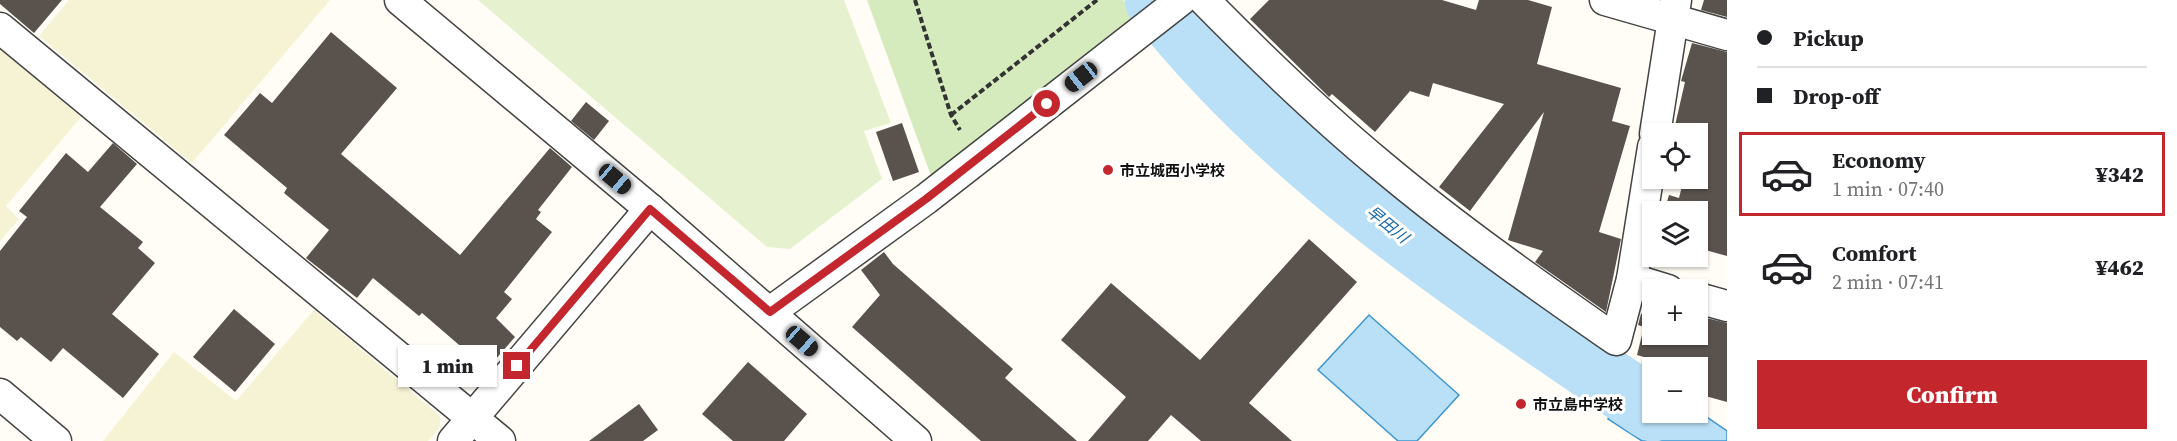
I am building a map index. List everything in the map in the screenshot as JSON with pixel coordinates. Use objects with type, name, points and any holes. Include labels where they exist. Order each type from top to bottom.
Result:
[{"type":"street","points":[[400,0],[650,209],[916,441]]},
{"type":"street","points":[[770,312],[978,159],[1181,0]]},
{"type":"street","points":[[1204,0],[1275,72],[1383,167],[1513,268],[1616,340],[1632,279],[1646,189]]},
{"type":"street","points":[[1605,0],[1675,10],[1727,35]]},
{"type":"street","points":[[1657,123],[1675,10]]},
{"type":"street","points":[[0,28],[500,441]]},
{"type":"street","points":[[453,441],[650,209]]},
{"type":"street","points":[[1632,279],[1642,282]]},
{"type":"street","points":[[1708,301],[1727,306]]},
{"type":"street","points":[[0,394],[56,441]]},
{"type":"path","points":[[915,0],[951,115],[978,159]]},
{"type":"path","points":[[951,115],[1097,0]]},
{"type":"shaded area","points":[[69,0],[330,0],[192,163],[39,36]]},
{"type":"shaded area","points":[[0,49],[81,117],[6,206],[19,219],[0,241]]},
{"type":"shaded area","points":[[314,310],[440,416],[440,427],[428,441],[103,441],[174,352],[236,401]]},
{"type":"green space","points":[[478,0],[844,0],[891,123],[864,131],[882,179],[790,249],[767,247]]},
{"type":"green space","points":[[867,0],[1123,0],[1136,17],[931,176]]},
{"type":"water","points":[[1369,315],[1459,395],[1417,441],[1398,441],[1318,370]]},
{"type":"water","points":[[1629,363],[1642,372],[1642,423],[1708,423],[1708,418],[1727,431],[1727,441],[1642,441],[1608,419]]},
{"type":"building","points":[[0,0],[62,0],[34,33],[0,4]]},
{"type":"building","points":[[1269,0],[1442,0],[1476,10],[1479,0],[1528,0],[1552,7],[1537,64],[1621,88],[1612,121],[1630,126],[1599,232],[1621,239],[1606,312],[1535,262],[1543,251],[1508,240],[1544,112],[1470,211],[1439,187],[1504,104],[1433,83],[1429,97],[1410,91],[1375,132],[1332,94],[1329,97],[1250,19]]},
{"type":"building","points":[[1704,0],[1727,0],[1727,17],[1701,10]]},
{"type":"building","points":[[331,32],[397,88],[341,154],[460,255],[550,148],[572,167],[538,210],[541,212],[536,219],[552,232],[504,292],[512,299],[496,318],[515,337],[487,369],[422,313],[419,316],[373,278],[357,298],[306,258],[329,230],[284,193],[287,188],[224,135],[260,93],[272,103]]},
{"type":"building","points":[[1692,43],[1727,52],[1727,256],[1708,251],[1708,201],[1667,201],[1669,195],[1679,198],[1681,189],[1708,189],[1708,123],[1676,123],[1685,82],[1681,81]]},
{"type":"building","points":[[586,102],[609,121],[594,140],[571,121]]},
{"type":"building","points":[[902,123],[919,172],[893,181],[876,132]]},
{"type":"building","points":[[113,143],[137,164],[100,207],[143,242],[138,248],[155,263],[112,314],[159,354],[123,398],[63,348],[51,362],[21,337],[17,341],[0,327],[0,251],[27,217],[19,211],[66,153],[88,172]]},
{"type":"building","points":[[1309,239],[1357,282],[1249,403],[1292,441],[1201,441],[1171,415],[1148,441],[1088,441],[1126,397],[1061,340],[1111,283],[1200,360]]},
{"type":"building","points":[[884,252],[893,264],[1013,369],[1005,378],[1077,441],[981,441],[852,327],[880,295],[861,270]]},
{"type":"building","points":[[234,309],[275,344],[235,392],[193,357]]},
{"type":"building","points":[[1642,313],[1642,326],[1638,325]]},
{"type":"building","points":[[1708,318],[1727,323],[1727,402],[1708,397],[1708,357],[1644,357],[1637,355],[1642,335],[1642,345],[1708,345]]},
{"type":"building","points":[[748,362],[807,414],[784,441],[733,441],[702,414]]},
{"type":"building","points":[[639,404],[658,430],[643,441],[589,441]]},
{"type":"waterway","name":"早田川","points":[[1156,0],[1209,62],[1265,119],[1325,173],[1453,272],[1642,403]]},
{"type":"place","name":"市立城西小学校","points":[[1108,170]]},
{"type":"place","name":"市立島中学校","points":[[1521,404]]},
{"type":"route","points":[[517,366],[650,209],[770,312],[926,199],[1047,104]]}]
